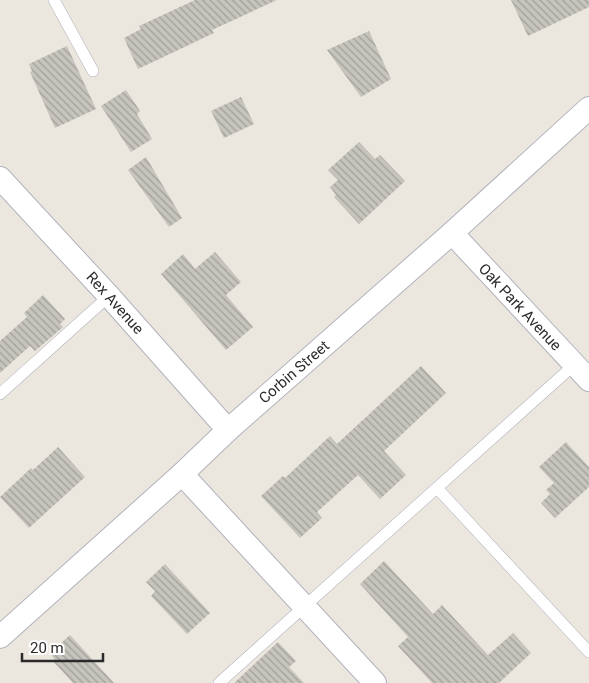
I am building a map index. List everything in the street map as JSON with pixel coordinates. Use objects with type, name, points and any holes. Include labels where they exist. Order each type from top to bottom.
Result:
[{"type":"street","name":"Corbin Street","points":[[0,638],[182,474],[228,430],[452,233],[589,108]]},
{"type":"street","name":"Rex Avenue","points":[[0,178],[109,296],[228,430]]},
{"type":"street","name":"Oak Park Avenue","points":[[452,233],[582,373]]},
{"type":"street","points":[[182,474],[375,683]]},
{"type":"lane","points":[[54,0],[93,71]]},
{"type":"lane","points":[[0,394],[109,296]]},
{"type":"lane","points":[[219,683],[437,488],[582,373]]},
{"type":"lane","points":[[437,488],[589,652]]},
{"type":"building","points":[[195,0],[277,0],[212,30],[214,33],[138,69],[124,38],[141,29],[139,26]]},
{"type":"building","points":[[511,0],[589,0],[589,7],[528,36]]},
{"type":"building","points":[[369,31],[391,79],[361,97],[327,50]]},
{"type":"building","points":[[67,46],[96,109],[55,128],[30,72],[32,71],[29,64]]},
{"type":"building","points":[[126,90],[140,111],[137,114],[152,139],[131,152],[101,106]]},
{"type":"building","points":[[241,97],[254,124],[224,138],[211,111]]},
{"type":"building","points":[[359,142],[375,159],[380,155],[405,181],[359,224],[334,197],[336,195],[330,187],[338,180],[328,170]]},
{"type":"building","points":[[146,157],[182,218],[169,227],[128,170]]},
{"type":"building","points":[[215,252],[241,282],[226,295],[253,327],[226,350],[161,274],[183,254],[195,269]]},
{"type":"building","points":[[43,295],[65,319],[60,324],[63,327],[35,351],[30,346],[0,373],[0,341],[27,317],[24,313]]},
{"type":"building","points":[[421,366],[446,393],[384,451],[406,475],[380,499],[358,475],[317,512],[322,518],[300,538],[261,496],[283,476],[285,478],[330,436],[337,444]]},
{"type":"building","points":[[566,442],[589,467],[589,487],[555,518],[541,503],[550,494],[546,490],[554,483],[539,467]]},
{"type":"building","points":[[58,447],[85,477],[29,528],[0,497],[31,468],[33,470]]},
{"type":"building","points":[[384,561],[433,614],[442,605],[488,655],[513,633],[531,653],[499,683],[432,683],[398,646],[408,637],[360,584]]},
{"type":"building","points":[[165,564],[210,613],[187,634],[151,596],[155,591],[146,582]]},
{"type":"building","points":[[70,635],[114,683],[73,683],[53,661],[55,660],[50,653]]},
{"type":"building","points":[[278,642],[296,661],[289,667],[304,683],[234,683]]}]
